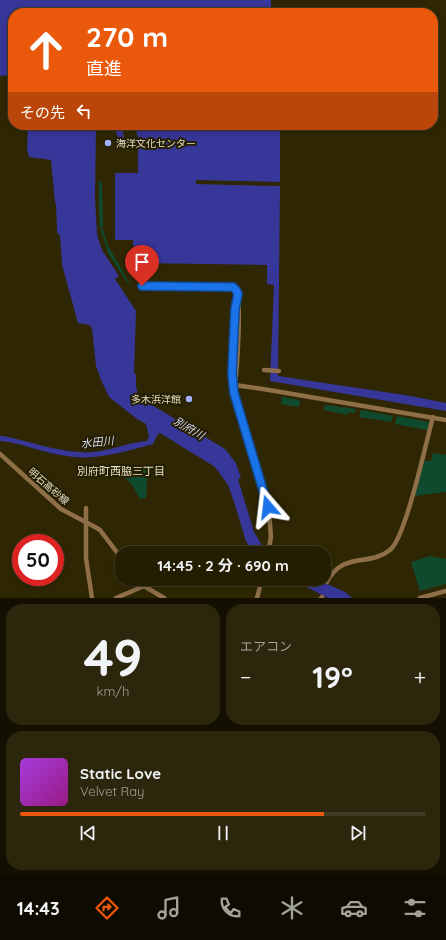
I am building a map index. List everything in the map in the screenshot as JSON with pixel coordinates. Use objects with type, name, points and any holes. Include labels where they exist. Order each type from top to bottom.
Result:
[{"type":"street","points":[[142,286],[233,287],[238,294],[236,374],[234,385],[236,400],[270,510],[271,529],[269,546]]},
{"type":"street","points":[[264,370],[279,371]]},
{"type":"street","points":[[234,385],[446,420]]},
{"type":"street","points":[[331,574],[338,568],[355,560],[382,554],[389,551],[394,546],[400,534],[411,500],[433,417]]},
{"type":"street","name":"明石高砂線","points":[[0,454],[61,509],[100,530],[115,550]]},
{"type":"street","points":[[86,508],[85,522],[87,572],[92,598]]},
{"type":"street","points":[[116,598],[144,586],[164,598]]},
{"type":"street","points":[[257,598],[260,586]]},
{"type":"street","points":[[420,598],[446,591]]},
{"type":"green space","points":[[99,180],[102,183],[103,226],[100,230],[99,213]]},
{"type":"green space","points":[[103,228],[107,244],[130,284],[127,282],[108,253],[101,231]]},
{"type":"green space","points":[[282,397],[300,400],[299,407],[281,404]]},
{"type":"green space","points":[[325,405],[356,409],[355,413],[349,412],[348,415],[324,410]]},
{"type":"green space","points":[[361,410],[393,416],[391,422],[359,417]]},
{"type":"green space","points":[[397,416],[429,422],[427,430],[395,424]]},
{"type":"green space","points":[[433,453],[446,455],[446,492],[415,496],[424,461],[431,461]]},
{"type":"green space","points":[[148,469],[146,498],[140,499],[132,485],[122,475]]},
{"type":"green space","points":[[429,556],[446,559],[446,584],[420,591],[411,562]]},
{"type":"water","points":[[0,0],[271,0],[271,8],[8,8],[8,75],[0,76]]},
{"type":"water","name":"別府川","points":[[28,130],[96,130],[95,197],[97,234],[102,250],[119,276],[115,279],[136,311],[134,372],[136,375],[136,388],[138,393],[142,399],[225,449],[236,463],[241,478],[238,479],[254,532],[263,546],[249,546],[228,485],[215,467],[160,433],[153,444],[99,457],[58,455],[0,441],[0,436],[4,436],[70,451],[92,452],[147,441],[149,436],[146,424],[137,419],[109,397],[101,380],[96,366],[92,328],[89,325],[78,323],[62,265],[60,236],[57,232],[56,204],[51,160],[29,157]]},
{"type":"water","points":[[115,130],[122,130],[123,132],[127,143],[123,146]]},
{"type":"water","points":[[136,130],[280,130],[280,182],[196,180],[196,184],[280,186],[278,376],[411,396],[446,403],[446,411],[270,381],[274,285],[267,284],[267,265],[137,263],[138,247],[133,246],[133,240],[115,240],[115,173],[138,173],[138,137]]},
{"type":"water","points":[[305,586],[331,586],[345,592],[352,598],[328,598]]},
{"type":"pier","points":[[197,181],[279,182],[279,186],[197,183]]},
{"type":"place","name":"海洋文化センター","points":[[108,143]]},
{"type":"place","name":"多木浜洋館","points":[[189,399]]},
{"type":"district","name":"別府町西脇三丁目","points":[[121,471]]},
{"type":"route","points":[[142,286],[233,287],[236,290],[238,294],[235,309],[232,374],[234,393],[268,507]]},
{"type":"water label","name":"水田川","points":[[97,442]]}]
